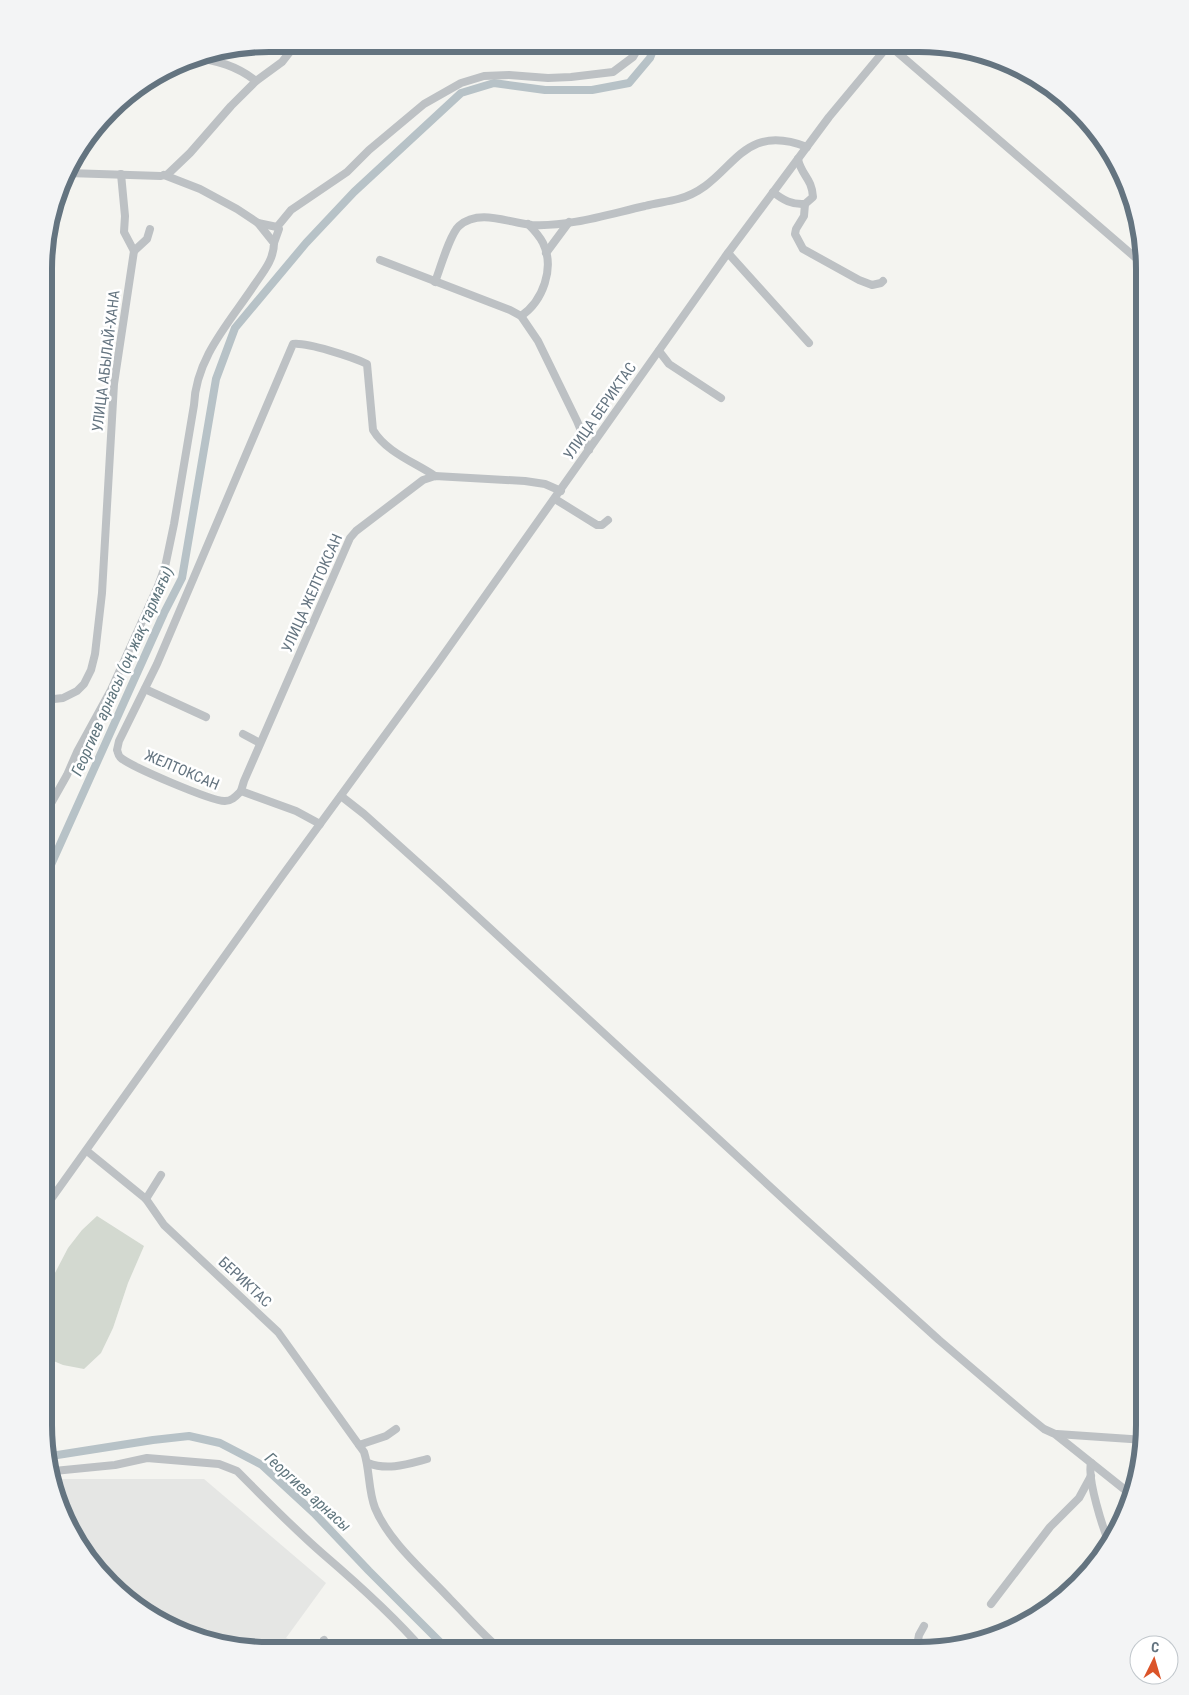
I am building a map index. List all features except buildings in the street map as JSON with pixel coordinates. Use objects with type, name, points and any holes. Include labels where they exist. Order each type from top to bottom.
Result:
[{"type":"street","points":[[164,176],[190,153],[231,106],[256,81],[278,66],[289,52]]},
{"type":"street","points":[[277,227],[291,210],[347,172],[369,150],[424,104],[461,83],[484,76],[571,77],[613,72],[633,58],[636,52]]},
{"type":"street","name":"УЛИЦА БЕРИКТАС","points":[[52,1198],[561,491],[728,253],[829,117],[884,52]]},
{"type":"street","points":[[896,52],[1136,259]]},
{"type":"street","points":[[211,61],[232,65],[256,81]]},
{"type":"street","points":[[435,282],[453,232],[470,219],[484,217],[547,225],[680,199],[700,189],[714,179],[745,150],[758,143],[772,140],[787,141],[807,147]]},
{"type":"street","points":[[773,192],[784,200],[796,205],[805,204],[813,197],[809,179],[802,171],[798,159]]},
{"type":"street","points":[[75,174],[164,176],[200,189],[243,213],[258,223],[274,243]]},
{"type":"street","points":[[121,174],[125,216],[124,232],[134,251],[147,239],[150,229]]},
{"type":"street","points":[[805,204],[804,216],[795,234],[803,249],[859,280],[872,285],[881,284],[883,281]]},
{"type":"street","points":[[546,253],[569,222]]},
{"type":"street","points":[[258,223],[277,227]]},
{"type":"street","points":[[521,316],[537,301],[544,286],[547,270],[546,253],[543,243],[528,224]]},
{"type":"street","points":[[52,800],[111,690],[158,586],[165,567],[174,524],[195,391],[205,360],[218,336],[267,266],[274,253],[274,243],[279,229],[277,227]]},
{"type":"street","name":"УЛИЦА АБЫЛАЙ-ХАНА","points":[[52,699],[62,698],[77,691],[84,684],[91,670],[95,654],[102,593],[114,384],[134,251]]},
{"type":"street","points":[[728,253],[809,342]]},
{"type":"street","points":[[380,260],[510,310],[521,316],[538,341],[589,450]]},
{"type":"street","points":[[206,717],[145,689],[293,344],[299,343],[357,359],[367,364],[373,430],[376,437],[385,446],[436,476]]},
{"type":"street","points":[[659,351],[669,364],[721,398]]},
{"type":"street","name":"УЛИЦА ЖЕЛТОКСАН","points":[[241,792],[260,743],[350,538],[363,524],[423,480],[436,476],[526,481],[545,484],[561,491]]},
{"type":"street","points":[[555,499],[597,525],[602,525],[608,520]]},
{"type":"street","name":"ЖЕЛТОКСАН","points":[[145,689],[119,741],[117,750],[120,758],[168,782],[223,802],[232,800],[241,792]]},
{"type":"street","points":[[243,734],[260,743]]},
{"type":"street","points":[[241,792],[296,811],[320,824]]},
{"type":"street","points":[[341,796],[364,814],[443,885],[932,1334],[1028,1416],[1056,1434],[1126,1491]]},
{"type":"street","name":"БЕРИКТАС","points":[[87,1151],[146,1199],[164,1225],[278,1332],[364,1452],[368,1463],[371,1494],[375,1507],[390,1535],[472,1622],[493,1642]]},
{"type":"street","points":[[146,1199],[161,1174]]},
{"type":"street","points":[[359,1445],[386,1436],[396,1429]]},
{"type":"street","points":[[1056,1434],[1136,1439]]},
{"type":"street","points":[[58,1471],[115,1465],[147,1458],[219,1464],[237,1471],[322,1553],[354,1580],[416,1642]]},
{"type":"street","points":[[368,1463],[377,1467],[400,1466],[427,1459]]},
{"type":"street","points":[[1091,1463],[1089,1470],[1106,1536]]},
{"type":"street","points":[[991,1604],[1050,1527],[1079,1498],[1091,1476]]},
{"type":"street","points":[[918,1642],[924,1626]]},
{"type":"shaded area","points":[[97,1216],[144,1246],[128,1283],[113,1328],[101,1353],[84,1369],[63,1365],[52,1360],[52,1279],[68,1248],[82,1230]]},
{"type":"shaded area","points":[[59,1479],[204,1479],[326,1583],[286,1638],[296,1642],[241,1641],[213,1635],[173,1620],[137,1598],[106,1569],[89,1546],[69,1509]]},
{"type":"waterway","name":"Георгиев арнасы (оң жақ тармағы)","points":[[52,862],[164,613],[182,578],[216,379],[235,328],[306,243],[354,192],[461,93],[494,83],[545,90],[592,90],[629,83],[650,58],[652,52]]},
{"type":"waterway","name":"Георгиев арнасы","points":[[54,1455],[189,1436],[220,1443],[262,1465],[314,1513],[440,1642]]}]
